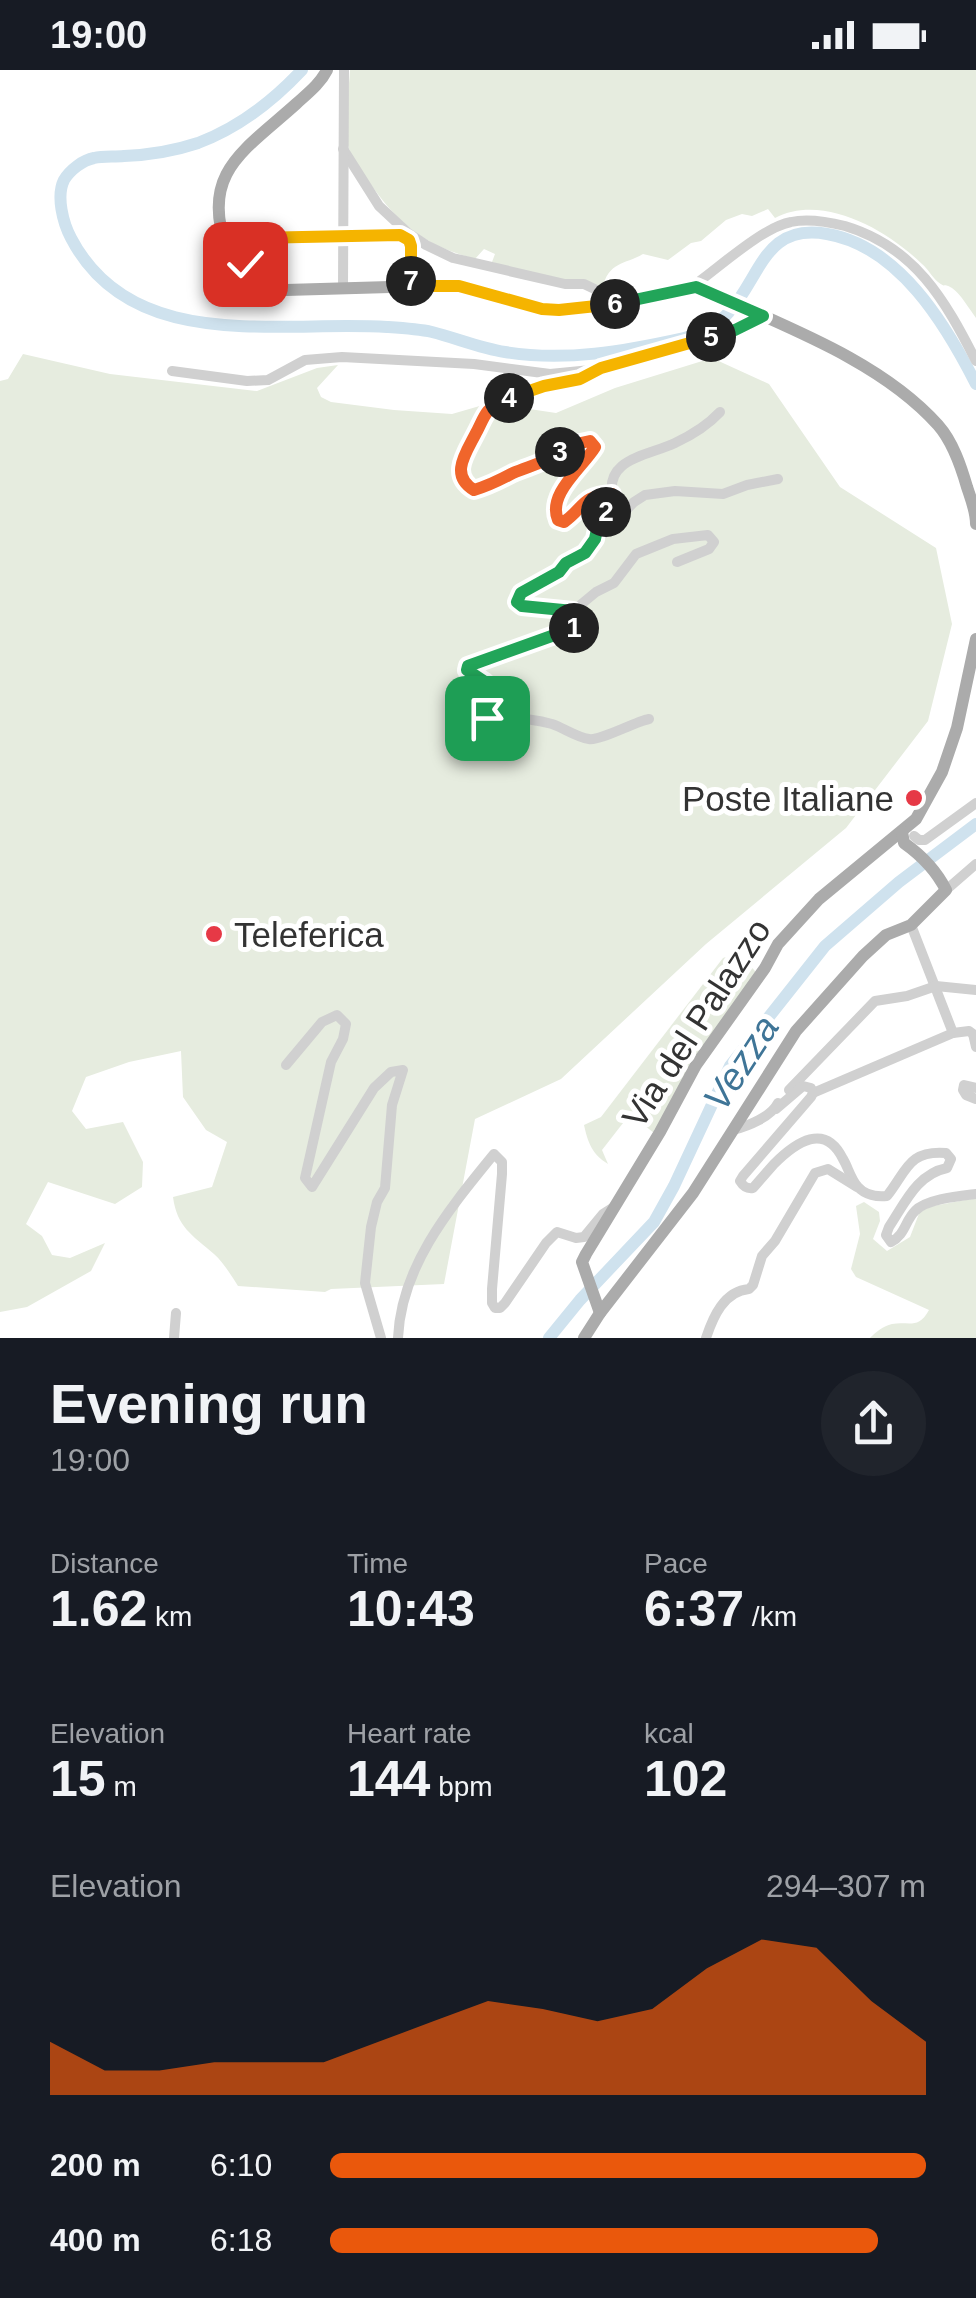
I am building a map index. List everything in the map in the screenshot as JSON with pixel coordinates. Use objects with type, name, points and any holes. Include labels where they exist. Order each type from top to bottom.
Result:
[{"type":"main road","points":[[327,70],[317,86],[235,160],[222,182],[218,216],[232,261],[247,279],[266,288],[286,290],[459,286],[559,310],[702,289],[864,367],[906,394],[940,428],[960,463],[976,524]]},
{"type":"main road","name":"Via del Palazzo","points":[[597,1308],[582,1262],[696,1065],[778,944],[820,899],[908,834],[942,772],[958,728],[976,640]]},
{"type":"main road","points":[[584,1338],[597,1308],[664,1232],[796,1031],[863,956],[886,935],[911,925],[946,890],[917,852],[904,844],[908,834]]},
{"type":"street","points":[[344,70],[344,289]]},
{"type":"street","points":[[343,149],[380,206],[426,244],[454,258],[565,284],[584,284],[609,296],[614,304]]},
{"type":"street","points":[[702,289],[701,280],[772,228],[793,221],[832,223],[880,242],[916,267],[932,285],[976,361]]},
{"type":"street","points":[[245,264],[244,240],[251,238],[400,235],[411,246],[412,286]]},
{"type":"street","points":[[172,371],[268,380],[304,360],[328,357],[458,363],[550,374],[601,368],[735,330],[763,316]]},
{"type":"street","points":[[601,368],[580,379],[544,386],[496,403],[485,414],[462,458],[460,475],[464,484],[474,490],[484,488],[537,466],[567,446],[590,441],[595,447],[582,468],[571,475],[554,511],[558,520],[564,522],[596,495],[612,494]]},
{"type":"street","points":[[595,539],[598,524],[613,500],[613,477],[626,462],[692,434],[720,412]]},
{"type":"street","points":[[678,562],[714,542],[708,535],[696,535],[673,539],[636,554],[614,583],[573,611],[522,606],[517,602],[521,593],[585,553],[595,539],[645,496],[676,491],[723,494],[778,479]]},
{"type":"street","points":[[573,611],[576,628],[468,666],[469,674],[485,682],[485,690],[462,720],[523,719],[598,739],[648,719]]},
{"type":"street","points":[[908,834],[925,840],[976,804]]},
{"type":"street","points":[[946,890],[976,864]]},
{"type":"street","points":[[911,925],[953,1034]]},
{"type":"street","points":[[776,1109],[780,1100],[875,1001],[936,986],[976,990]]},
{"type":"street","points":[[286,1065],[322,1022],[337,1015],[346,1024],[343,1039],[330,1062],[305,1178],[312,1187],[374,1088],[392,1072],[403,1070],[392,1104],[386,1188],[371,1226],[365,1280],[381,1338]]},
{"type":"street","points":[[857,1186],[835,1144],[824,1138],[810,1139],[793,1150],[776,1162],[753,1188],[740,1181],[813,1092],[953,1034],[969,1031],[976,1047]]},
{"type":"street","points":[[976,1088],[964,1085],[963,1090],[976,1099]]},
{"type":"street","points":[[734,1130],[776,1109],[803,1086],[813,1092]]},
{"type":"street","points":[[706,1338],[730,1295],[753,1285],[762,1256],[815,1173],[828,1169],[877,1198],[887,1196],[920,1155],[946,1153],[952,1159],[947,1168],[924,1176],[889,1227],[886,1235],[891,1242],[901,1236],[913,1212],[923,1205],[976,1194]]},
{"type":"street","points":[[398,1338],[402,1301],[415,1266],[452,1206],[494,1154],[502,1162],[492,1289],[495,1308],[505,1303],[557,1232],[584,1237],[615,1206]]},
{"type":"street","points":[[174,1338],[176,1313]]},
{"type":"shaded area","points":[[350,70],[976,70],[976,318],[955,291],[938,282],[891,239],[853,219],[813,210],[775,218],[768,209],[752,216],[742,214],[726,220],[701,241],[691,243],[668,260],[643,254],[618,265],[609,273],[602,289],[540,277],[492,262],[495,254],[484,249],[475,259],[441,247],[402,222],[355,162],[346,130]]},
{"type":"shaded area","points":[[23,354],[110,374],[257,391],[317,368],[338,365],[317,388],[321,397],[331,402],[452,414],[490,403],[556,413],[615,388],[712,358],[769,384],[840,487],[936,548],[952,624],[928,721],[846,828],[706,944],[561,1079],[475,1119],[444,1284],[325,1292],[238,1286],[217,1257],[187,1230],[175,1207],[173,1197],[212,1187],[227,1142],[206,1130],[183,1097],[181,1051],[129,1062],[86,1077],[72,1111],[86,1129],[123,1122],[143,1162],[142,1187],[115,1204],[48,1182],[26,1224],[42,1236],[52,1255],[70,1258],[105,1243],[91,1271],[27,1307],[0,1312],[0,381],[8,379]]},
{"type":"shaded area","points":[[741,956],[755,975],[654,1133],[630,1114],[602,1150],[608,1164],[592,1148],[584,1125],[601,1117],[723,958]]},
{"type":"shaded area","points":[[976,1198],[976,1338],[870,1338],[889,1325],[917,1322],[929,1310],[856,1277],[851,1269],[860,1234],[856,1206],[864,1202],[879,1212],[873,1239],[887,1251],[910,1237],[920,1211]]},
{"type":"waterway","points":[[302,70],[254,112],[213,137],[161,152],[94,158],[70,173],[61,194],[63,217],[71,238],[98,275],[131,300],[170,316],[212,324],[404,328],[527,355],[595,354],[703,331],[729,312],[777,245],[806,233],[827,234],[853,241],[898,271],[935,314],[976,384]]},
{"type":"waterway","name":"Vezza","points":[[549,1338],[654,1222],[730,1066],[825,946],[899,882],[976,824]]},
{"type":"place","name":"Poste Italiane","points":[[914,798]]},
{"type":"place","name":"Teleferica","points":[[214,934]]},
{"type":"route","points":[[245,264],[244,240],[251,238],[400,235],[411,246],[412,286],[475,288],[542,309],[559,310],[614,304],[696,287],[763,316],[735,330],[601,368],[580,379],[518,394],[496,403],[485,414],[462,458],[460,475],[464,484],[474,490],[484,488],[537,466],[567,446],[590,441],[595,447],[582,468],[571,475],[554,511],[558,520],[564,522],[596,495],[612,494],[613,500],[585,553],[518,597],[522,606],[573,611],[576,628],[468,666],[469,674],[485,682],[485,690],[462,720],[487,718]]}]
